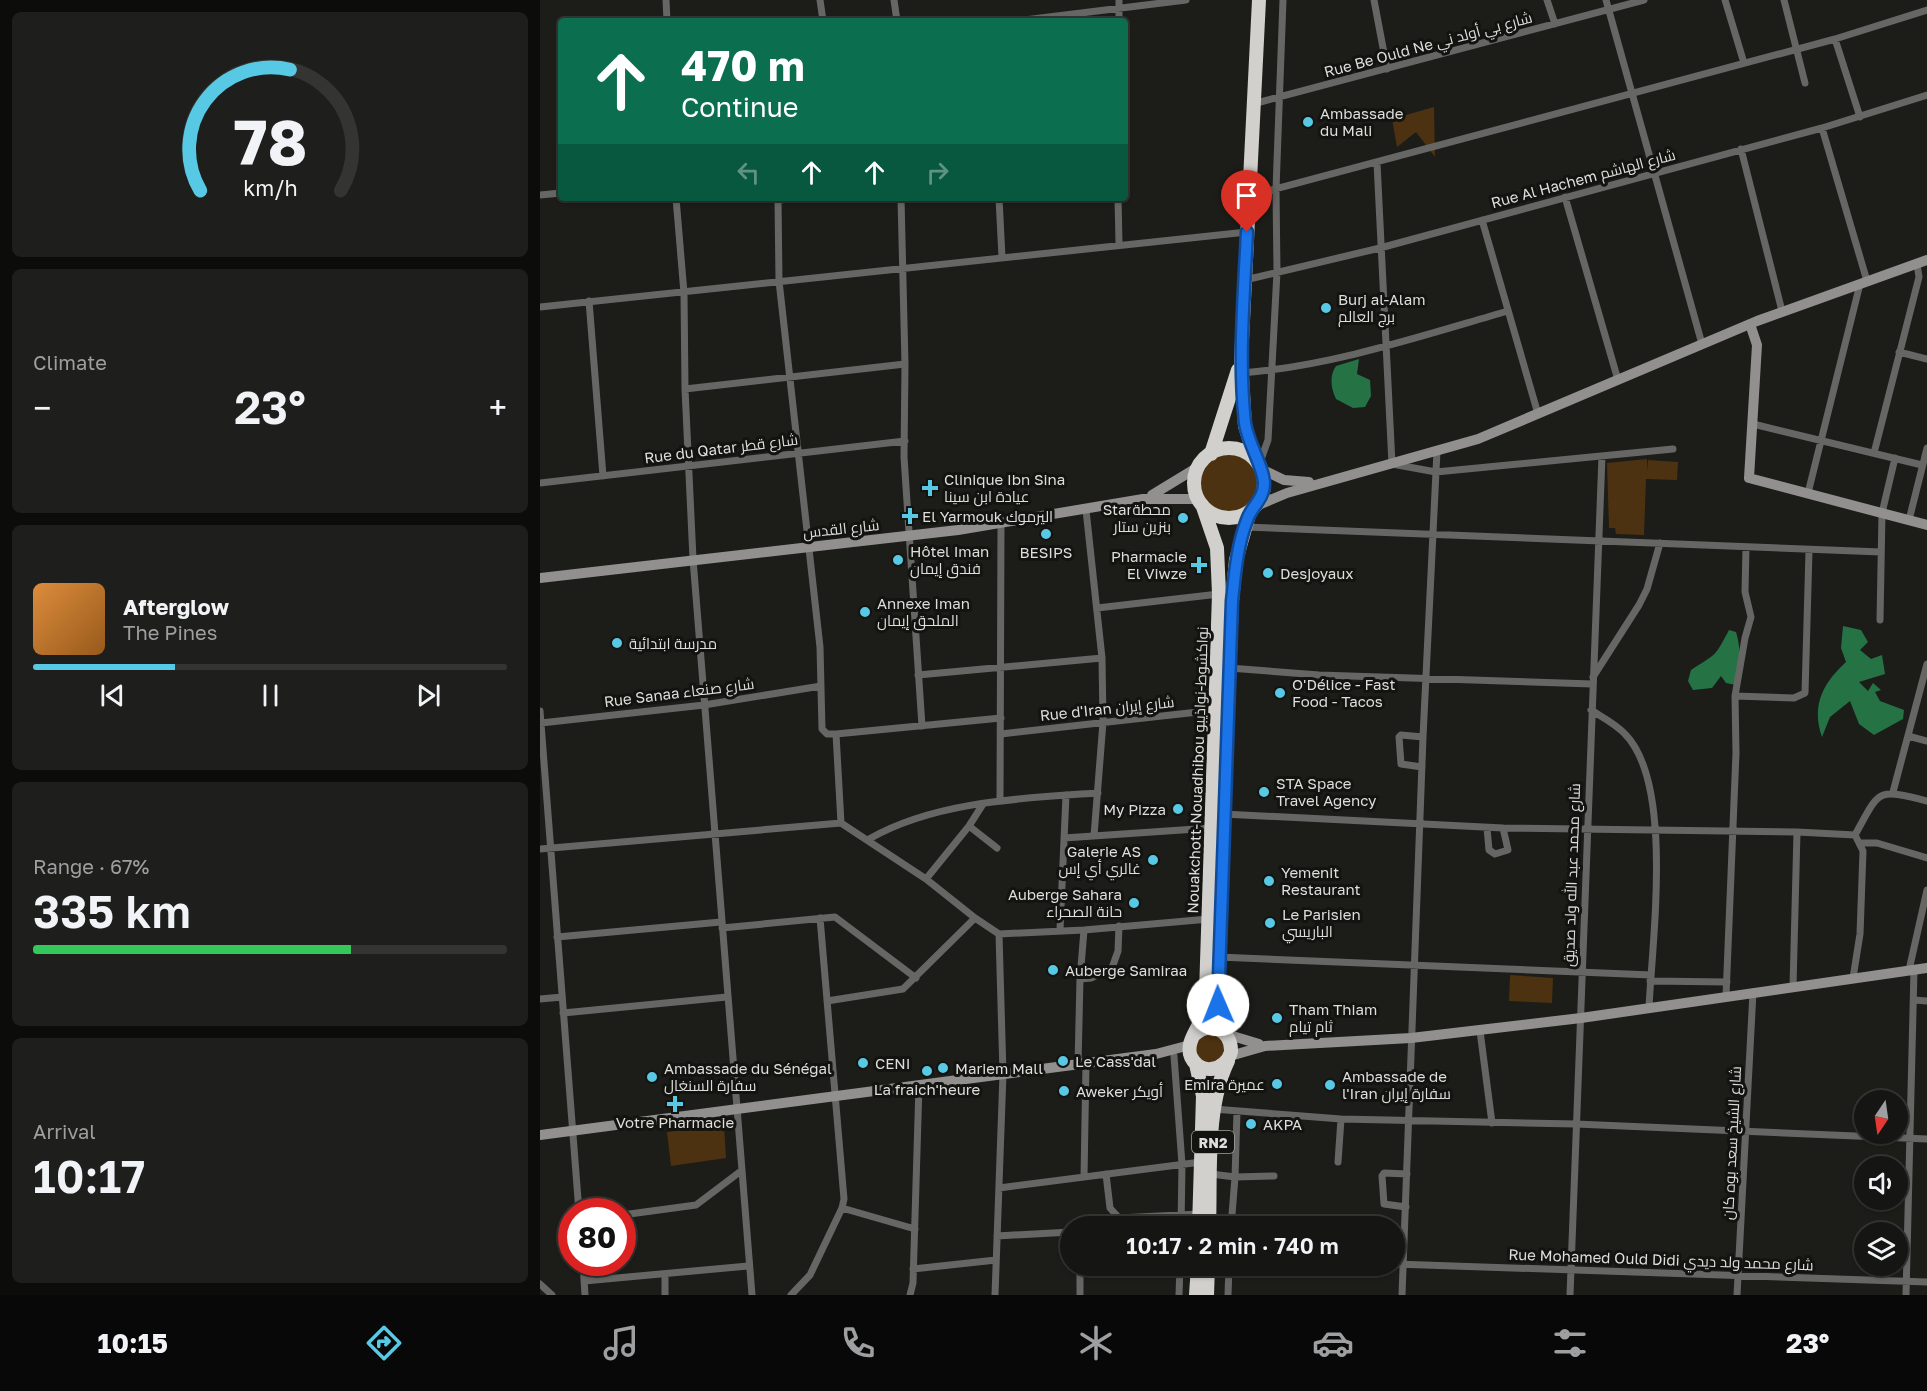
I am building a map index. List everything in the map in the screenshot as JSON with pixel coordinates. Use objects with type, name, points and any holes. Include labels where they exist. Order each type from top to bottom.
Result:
[{"type":"highway","points":[[1241,366],[1211,454],[1198,467],[1194,480],[1201,503],[1216,516],[1226,518],[1241,516],[1253,508],[1264,485],[1245,426],[1241,366],[1259,0]]},
{"type":"highway","points":[[1211,454],[1235,449],[1258,465]]},
{"type":"highway","name":"Nouakchott-Nouadhibou نواكشوط-نواذيبو","points":[[1192,1040],[1204,1005],[1209,919],[1219,594],[1217,548],[1201,503]]},
{"type":"highway","name":"Nouakchott-Nouadhibou نواكشوط-نواذيبو","points":[[1225,1034],[1217,999],[1228,668],[1236,560],[1244,527],[1253,508]]},
{"type":"highway","points":[[1208,1028],[1225,1034],[1231,1043],[1229,1058],[1214,1069],[1194,1061],[1192,1040],[1208,1028]]},
{"type":"highway","name":"RN2","points":[[1209,1216],[1213,1109],[1218,1083],[1229,1058]]},
{"type":"highway","name":"RN2","points":[[1194,1061],[1203,1089],[1199,1216]]},
{"type":"highway","points":[[1196,1295],[1197,1276]]},
{"type":"highway","points":[[1207,1295],[1208,1276]]},
{"type":"street","points":[[666,0],[668,18]]},
{"type":"street","points":[[820,0],[823,18]]},
{"type":"street","points":[[894,0],[897,18]]},
{"type":"street","points":[[1119,0],[1119,18]]},
{"type":"street","points":[[1044,18],[1186,0]]},
{"type":"street","points":[[1283,0],[1278,97],[1277,272],[1272,371],[1268,440],[1258,465],[1284,480],[1300,483],[1328,481]]},
{"type":"street","points":[[1374,0],[1387,69]]},
{"type":"street","points":[[1547,0],[1555,24]]},
{"type":"street","points":[[1606,0],[1701,344]]},
{"type":"street","name":"Rue Be Ould Ne شارع بي أولد ني","points":[[1253,104],[1644,0]]},
{"type":"street","points":[[1725,0],[1744,63]]},
{"type":"street","points":[[1784,0],[1805,82]]},
{"type":"street","points":[[1249,196],[1835,39],[1927,10]]},
{"type":"street","points":[[1835,39],[1860,117]]},
{"type":"street","name":"Rue Al Hachem شارع الهاشم","points":[[1245,280],[1380,248],[1652,172],[1822,128],[1927,95]]},
{"type":"street","points":[[1808,494],[1863,283],[1822,128]]},
{"type":"street","points":[[1741,149],[1782,311]]},
{"type":"street","points":[[1377,163],[1392,464]]},
{"type":"street","points":[[540,195],[558,193]]},
{"type":"street","points":[[1565,197],[1618,380]]},
{"type":"street","points":[[676,201],[684,293],[685,389],[693,559],[752,1295]]},
{"type":"street","points":[[778,201],[779,281],[797,453],[810,546],[820,647],[824,732],[836,734],[1001,718]]},
{"type":"street","points":[[901,201],[905,441],[922,726]]},
{"type":"street","points":[[999,201],[1002,256]]},
{"type":"street","points":[[1118,201],[1119,244]]},
{"type":"street","points":[[1482,220],[1538,414]]},
{"type":"street","points":[[540,307],[684,293],[1002,256],[1247,232]]},
{"type":"street","points":[[1253,508],[1287,493],[1478,439],[1782,311],[1922,262]]},
{"type":"street","points":[[1874,453],[1922,262]]},
{"type":"street","points":[[589,301],[603,476]]},
{"type":"street","points":[[1241,366],[1272,371],[1386,346],[1508,311]]},
{"type":"street","points":[[1750,324],[1758,345],[1749,478],[1927,525]]},
{"type":"street","points":[[1899,352],[1927,359]]},
{"type":"street","points":[[685,389],[905,364]]},
{"type":"street","points":[[1753,424],[1922,465]]},
{"type":"street","name":"Rue du Qatar شارع قطر","points":[[540,483],[905,441]]},
{"type":"street","points":[[1909,520],[1927,448]]},
{"type":"street","points":[[1392,464],[1436,472],[1673,449]]},
{"type":"street","points":[[1405,1236],[1423,736],[1437,451]]},
{"type":"street","name":"شارع محمد عبد الله ولد صديق","points":[[1570,1295],[1602,456]]},
{"type":"street","points":[[1880,620],[1882,513],[1895,458]]},
{"type":"street","points":[[1143,499],[1171,485],[1198,467]]},
{"type":"street","points":[[1143,499],[1171,497],[1201,503]]},
{"type":"street","name":"شارع القدس","points":[[540,578],[910,536],[1001,524],[1143,499]]},
{"type":"street","points":[[1086,510],[1102,658],[1102,722],[1094,836]]},
{"type":"street","points":[[1000,800],[1001,524]]},
{"type":"street","points":[[1244,527],[1809,551],[1881,552]]},
{"type":"street","points":[[1228,668],[1427,680],[1592,681],[1647,589],[1660,543]]},
{"type":"street","points":[[1726,996],[1735,696],[1751,617],[1745,592],[1746,547]]},
{"type":"street","points":[[1735,696],[1794,698],[1805,693],[1809,551]]},
{"type":"street","points":[[1097,608],[1219,594]]},
{"type":"street","points":[[918,675],[1102,658]]},
{"type":"street","points":[[1893,792],[1927,664]]},
{"type":"street","name":"Rue Sanaa شارع صنعاء","points":[[541,723],[704,705],[821,686]]},
{"type":"street","name":"Rue d'Iran شارع إيران","points":[[1000,734],[1216,710]]},
{"type":"street","points":[[1591,710],[1625,734],[1643,762],[1650,780],[1657,831],[1649,1008]]},
{"type":"street","points":[[540,711],[578,1198]]},
{"type":"street","points":[[836,734],[841,823]]},
{"type":"street","points":[[1422,767],[1401,765],[1399,737],[1401,735],[1423,736]]},
{"type":"street","points":[[1908,736],[1927,741]]},
{"type":"street","points":[[1855,836],[1876,798],[1893,792],[1927,801]]},
{"type":"street","points":[[869,839],[898,825],[1000,800],[1098,793]]},
{"type":"street","points":[[1060,930],[1066,795]]},
{"type":"street","points":[[926,879],[969,826],[983,804]]},
{"type":"street","points":[[1222,814],[1421,822],[1487,828],[1797,832],[1855,836],[1861,843],[1863,851],[1860,933],[1853,978]]},
{"type":"street","points":[[540,849],[841,823],[869,839],[926,879],[999,934],[1084,930],[1209,919]]},
{"type":"street","points":[[969,826],[997,848]]},
{"type":"street","points":[[1064,838],[1212,828]]},
{"type":"street","points":[[1487,828],[1489,850],[1495,854],[1508,850],[1503,828]]},
{"type":"street","points":[[1793,987],[1797,832]]},
{"type":"street","points":[[1861,843],[1877,843],[1927,858]]},
{"type":"street","points":[[1906,1295],[1912,1138],[1914,1000],[1912,970],[1927,890]]},
{"type":"street","points":[[558,937],[820,918],[841,919],[916,978]]},
{"type":"street","points":[[791,1295],[810,1275],[842,1208],[844,1189],[820,918]]},
{"type":"street","points":[[827,1001],[903,989],[975,918]]},
{"type":"street","points":[[1080,979],[1091,978],[1112,968],[1118,951],[1119,926]]},
{"type":"street","points":[[1084,930],[1080,979],[1084,1177]]},
{"type":"street","points":[[995,1295],[1003,1074],[999,934]]},
{"type":"street","points":[[1218,957],[1582,971],[1650,978],[1727,982]]},
{"type":"street","points":[[1229,1058],[1265,1046],[1411,1038],[1480,1031],[1927,968]]},
{"type":"street","name":"شارع الشيخ سعد بوه كان","points":[[1737,1295],[1753,992]]},
{"type":"street","points":[[540,999],[562,997]]},
{"type":"street","points":[[563,1013],[727,998]]},
{"type":"street","points":[[1914,1000],[1927,1000]]},
{"type":"street","points":[[1480,1031],[1492,1123]]},
{"type":"street","points":[[1225,1034],[1265,1046]]},
{"type":"street","points":[[540,1135],[1156,1054],[1192,1040]]},
{"type":"street","points":[[1156,1054],[1194,1061]]},
{"type":"street","points":[[1174,1056],[1182,1164],[1181,1215]]},
{"type":"street","points":[[910,1295],[914,1269],[919,1085]]},
{"type":"street","points":[[1213,1109],[1341,1119],[1576,1124],[1927,1139]]},
{"type":"street","points":[[1232,1216],[1237,1111]]},
{"type":"street","points":[[1338,1162],[1341,1119]]},
{"type":"street","points":[[999,1188],[1201,1162]]},
{"type":"street","points":[[636,1213],[696,1205],[741,1171]]},
{"type":"street","points":[[1106,1174],[1110,1208],[1115,1216],[1119,1218],[1185,1216]]},
{"type":"street","points":[[1211,1174],[1235,1177],[1274,1176]]},
{"type":"street","points":[[1406,1207],[1384,1204],[1382,1176],[1407,1174]]},
{"type":"street","points":[[842,1208],[915,1229]]},
{"type":"street","points":[[997,1236],[1060,1233]]},
{"type":"street","points":[[914,1269],[996,1260]]},
{"type":"street","name":"Rue Mohamed Ould Didi شارع محمد ولد ديدي","points":[[1405,1264],[1737,1273],[1927,1282]]},
{"type":"street","points":[[584,1281],[748,1266]]},
{"type":"street","points":[[665,1274],[665,1295]]},
{"type":"street","points":[[584,1276],[585,1295]]},
{"type":"street","points":[[1080,1276],[1080,1295]]},
{"type":"street","points":[[1179,1295],[1180,1276]]},
{"type":"street","points":[[1228,1295],[1229,1276]]},
{"type":"street","points":[[1402,1295],[1403,1276]]},
{"type":"street","points":[[540,1284],[552,1295]]},
{"type":"shaded area","points":[[1434,107],[1435,157],[1416,132],[1397,147],[1392,119]]},
{"type":"shaded area","points":[[1359,359],[1357,374],[1370,380],[1371,396],[1365,407],[1353,408],[1336,399],[1332,378],[1336,366]]},
{"type":"shaded area","points":[[1228,451],[1246,456],[1251,460],[1255,465],[1260,483],[1255,501],[1251,506],[1246,510],[1228,515],[1210,510],[1205,506],[1201,501],[1196,483],[1201,465],[1205,460],[1210,456]]},
{"type":"shaded area","points":[[1647,459],[1647,471],[1648,460],[1678,462],[1677,480],[1646,479],[1644,535],[1616,534],[1615,528],[1609,528],[1607,463]]},
{"type":"shaded area","points":[[1843,626],[1861,630],[1868,642],[1860,650],[1871,659],[1882,655],[1885,674],[1859,682],[1868,691],[1873,683],[1881,690],[1875,692],[1880,701],[1904,710],[1903,719],[1874,735],[1859,724],[1850,701],[1830,717],[1822,737],[1818,715],[1821,696],[1831,678],[1846,662],[1841,648]]},
{"type":"shaded area","points":[[1729,630],[1736,632],[1740,652],[1736,685],[1726,683],[1721,676],[1712,688],[1693,690],[1688,681],[1691,670],[1714,654]]},
{"type":"shaded area","points":[[1510,975],[1553,978],[1552,1003],[1509,1001]]},
{"type":"shaded area","points":[[1214,1031],[1228,1047],[1221,1062],[1204,1063],[1196,1056],[1196,1040]]},
{"type":"shaded area","points":[[724,1125],[726,1158],[671,1166],[667,1132]]},
{"type":"place","name":"Ambassade du Mali","points":[[1308,122]]},
{"type":"place","name":"Burj al-Alam برج العالم","points":[[1326,308]]},
{"type":"place","name":"Clinique Ibn Sina عيادة ابن سينا","points":[[930,488]]},
{"type":"place","name":"El Yarmouk اليرموك","points":[[910,516]]},
{"type":"place","name":"Starمحطة بنزين ستار","points":[[1183,518]]},
{"type":"place","name":"BESIPS","points":[[1046,534]]},
{"type":"place","name":"Hôtel Iman فندق إيمان","points":[[898,560]]},
{"type":"place","name":"Pharmacie El Viwze","points":[[1199,565]]},
{"type":"place","name":"Desjoyaux","points":[[1268,573]]},
{"type":"place","name":"Annexe Iman الملحق إيمان","points":[[865,612]]},
{"type":"place","name":"مدرسة ابتدائية","points":[[617,643]]},
{"type":"place","name":"O'Délice - Fast Food - Tacos","points":[[1280,693]]},
{"type":"place","name":"STA Space Travel Agency","points":[[1264,792]]},
{"type":"place","name":"My Pizza","points":[[1178,809]]},
{"type":"place","name":"Galerie AS غالري أي إس","points":[[1153,860]]},
{"type":"place","name":"Yemenit Restaurant","points":[[1269,881]]},
{"type":"place","name":"Auberge Sahara حانة الصحراء","points":[[1134,903]]},
{"type":"place","name":"Le Parisien الباريسي","points":[[1270,923]]},
{"type":"place","name":"Auberge Samiraa","points":[[1053,970]]},
{"type":"place","name":"Tham Thiam ثام تيام","points":[[1277,1018]]},
{"type":"place","name":"Le Cass'dal","points":[[1063,1061]]},
{"type":"place","name":"CENI","points":[[863,1063]]},
{"type":"place","name":"Mariem Mall","points":[[943,1068]]},
{"type":"place","name":"La fraich'heure","points":[[927,1071]]},
{"type":"place","name":"Ambassade du Sénégal سفارة السنغال","points":[[652,1077]]},
{"type":"place","name":"Emira عميرة","points":[[1277,1084]]},
{"type":"place","name":"Ambassade de l'Iran سفارة إيران","points":[[1330,1085]]},
{"type":"place","name":"Aweker أويكر","points":[[1064,1091]]},
{"type":"place","name":"Votre Pharmacie","points":[[675,1104]]},
{"type":"place","name":"AKPA","points":[[1251,1124]]},
{"type":"route","points":[[1218,1005],[1222,814],[1232,601],[1240,544],[1250,511],[1261,497],[1264,485],[1261,469],[1256,461],[1245,426],[1243,400],[1241,360],[1247,232]]}]
